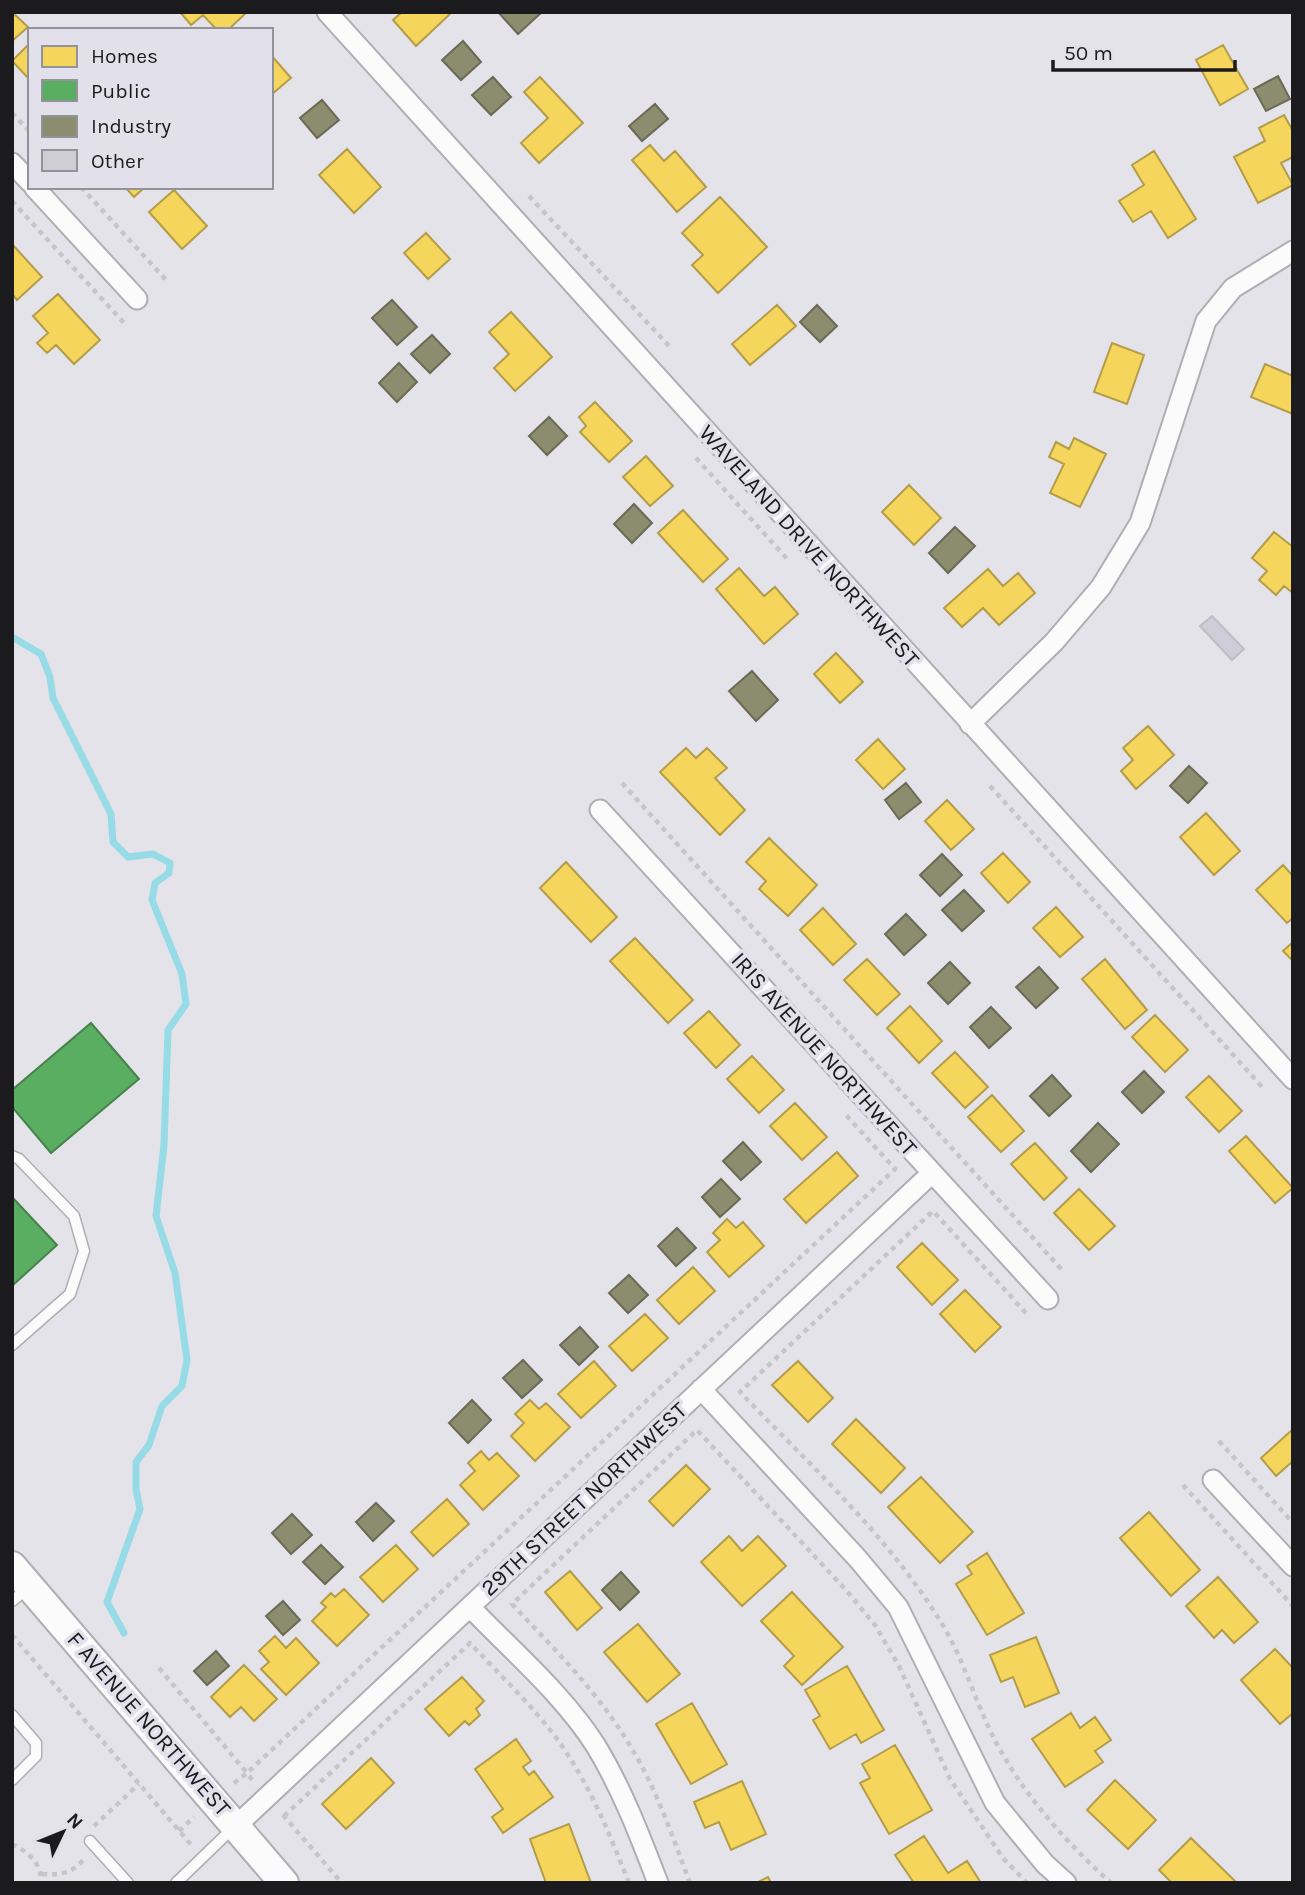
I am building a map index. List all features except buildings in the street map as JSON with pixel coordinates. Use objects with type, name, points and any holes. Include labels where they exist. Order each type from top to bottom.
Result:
[{"type":"main road","name":"F AVENUE NORTHWEST","points":[[18,1585],[236,1826],[284,1883]]},
{"type":"street","name":"WAVELAND DRIVE NORTHWEST","points":[[327,12],[1293,1079]]},
{"type":"street","points":[[12,163],[28,180]]},
{"type":"street","points":[[36,189],[137,299]]},
{"type":"street","points":[[970,724],[1054,642],[1101,587],[1140,523],[1206,321],[1233,288],[1293,251]]},
{"type":"street","name":"IRIS AVENUE NORTHWEST","points":[[600,810],[1048,1298]]},
{"type":"street","name":"29TH STREET NORTHWEST","points":[[236,1826],[932,1173]]},
{"type":"street","points":[[701,1389],[858,1559],[898,1607],[995,1803],[1045,1864],[1066,1883]]},
{"type":"street","points":[[1213,1480],[1293,1566]]},
{"type":"street","points":[[470,1607],[559,1699],[594,1744],[625,1798],[658,1883]]},
{"type":"lane","points":[[12,1156],[19,1159],[74,1216],[84,1251],[70,1294],[12,1345]]},
{"type":"lane","points":[[12,1716],[36,1743],[36,1756],[12,1780]]},
{"type":"lane","points":[[176,1883],[236,1826]]},
{"type":"lane","points":[[90,1841],[128,1883]]},
{"type":"path","points":[[12,113],[28,130]]},
{"type":"path","points":[[83,189],[167,281]]},
{"type":"path","points":[[529,196],[671,348]]},
{"type":"path","points":[[12,201],[125,324]]},
{"type":"path","points":[[696,458],[789,561]]},
{"type":"path","points":[[622,783],[1062,1270]]},
{"type":"path","points":[[990,786],[1264,1089]]},
{"type":"path","points":[[234,1783],[895,1169],[839,1107]]},
{"type":"path","points":[[1026,1313],[933,1211],[740,1392],[893,1554],[941,1622],[997,1745],[1020,1782],[1044,1816],[1083,1858],[1111,1883]]},
{"type":"path","points":[[512,1604],[697,1430],[836,1579],[875,1625],[899,1666],[950,1779],[1003,1858],[1027,1883]]},
{"type":"path","points":[[1219,1441],[1293,1523]]},
{"type":"path","points":[[1183,1485],[1293,1606]]},
{"type":"path","points":[[12,1635],[202,1858]]},
{"type":"path","points":[[284,1816],[470,1643],[558,1741],[583,1778],[605,1819],[629,1883]]},
{"type":"path","points":[[159,1668],[253,1781]]},
{"type":"path","points":[[275,1807],[341,1882]]},
{"type":"path","points":[[12,1844],[30,1853],[42,1874],[41,1883]]},
{"type":"waterway","points":[[12,637],[41,654],[50,677],[53,698],[111,814],[113,842],[128,857],[153,854],[170,863],[169,873],[155,883],[152,900],[182,974],[186,1004],[168,1030],[164,1145],[156,1216],[175,1273],[187,1360],[182,1386],[162,1406],[149,1445],[136,1462],[136,1489],[140,1509],[107,1602],[124,1633]]}]
